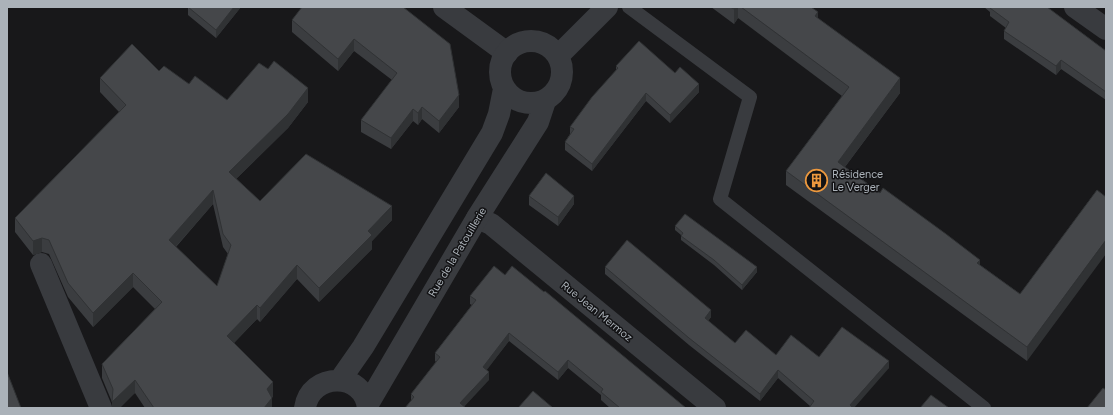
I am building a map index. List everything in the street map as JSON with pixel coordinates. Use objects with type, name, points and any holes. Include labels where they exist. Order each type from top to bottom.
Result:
[{"type":"street","points":[[444,7],[507,53]]},
{"type":"street","points":[[558,56],[607,7]]},
{"type":"street","points":[[1075,7],[1106,29]]},
{"type":"street","points":[[305,408],[311,392],[319,385],[329,381],[340,380],[363,347],[483,149],[500,114],[504,88],[500,74],[500,66],[507,53],[519,44],[533,41],[548,46],[558,56],[562,65],[563,76],[554,95],[545,100],[528,104],[511,96],[504,88]]},
{"type":"street","name":"Rue de la Patouillerie","points":[[368,406],[477,218],[538,122],[545,100]]},
{"type":"street","name":"Rue Jean Mermoz","points":[[477,218],[490,224],[715,408]]},
{"type":"street","points":[[41,264],[101,408]]},
{"type":"street","name":"Rue de la Patouillerie","points":[[340,380],[349,382],[358,388],[364,395],[368,406]]},
{"type":"lane","points":[[629,7],[750,97],[720,199],[984,408]]},
{"type":"building","points":[[188,7],[234,7],[216,30]]},
{"type":"building","points":[[302,7],[403,7],[450,44],[459,95],[439,121],[422,107],[418,113],[413,109],[391,138],[361,120],[397,73],[354,39],[338,59],[292,20]]},
{"type":"building","name":"Résidence Le Verger","points":[[741,7],[811,7],[818,12],[815,16],[900,78],[838,162],[880,193],[883,188],[980,260],[977,263],[1020,294],[1097,190],[1106,197],[1106,240],[1027,347],[786,171],[849,87]]},
{"type":"building","points":[[1047,7],[1106,51],[1106,92],[1061,60],[1056,66],[1004,31],[1009,22],[990,8]]},
{"type":"building","points":[[639,41],[675,73],[680,67],[699,84],[670,115],[646,93],[592,164],[565,142],[574,129],[570,127],[592,97],[618,68],[616,66]]},
{"type":"building","points":[[132,44],[159,71],[164,66],[189,84],[195,76],[227,100],[259,63],[268,69],[274,61],[308,88],[288,114],[229,172],[260,201],[306,154],[392,206],[368,231],[372,235],[319,288],[297,265],[260,308],[257,305],[227,336],[273,382],[267,389],[272,398],[264,408],[154,408],[135,380],[112,402],[113,389],[102,364],[162,302],[133,273],[93,313],[68,283],[49,240],[42,238],[33,241],[15,218],[126,105],[100,78]],"holes":[[[213,190],[223,234],[231,245],[217,286],[169,240]]]},
{"type":"building","points":[[546,173],[574,196],[558,217],[529,196]]},
{"type":"building","points":[[685,214],[757,267],[742,285],[714,260],[681,236],[683,233],[675,226]]},
{"type":"building","points":[[627,240],[711,310],[705,318],[735,343],[746,330],[776,355],[791,335],[819,357],[842,327],[889,361],[850,405],[853,408],[809,408],[814,401],[778,370],[760,394],[689,338],[605,267]]},
{"type":"building","points":[[494,266],[505,275],[512,266],[544,292],[545,291],[686,408],[620,408],[601,392],[603,389],[568,360],[558,372],[509,333],[483,367],[489,372],[460,403],[466,408],[405,408],[414,397],[411,394],[440,357],[435,353],[476,300],[470,296]]},
{"type":"building","points":[[7,372],[21,408],[7,408]]},
{"type":"building","points":[[1103,388],[1106,390],[1106,408],[1087,408]]},
{"type":"building","points":[[533,391],[553,408],[518,408]]},
{"type":"building","points":[[931,395],[949,408],[920,408]]},
{"type":"place","name":"Résidence Le Verger","points":[[817,180]]}]
